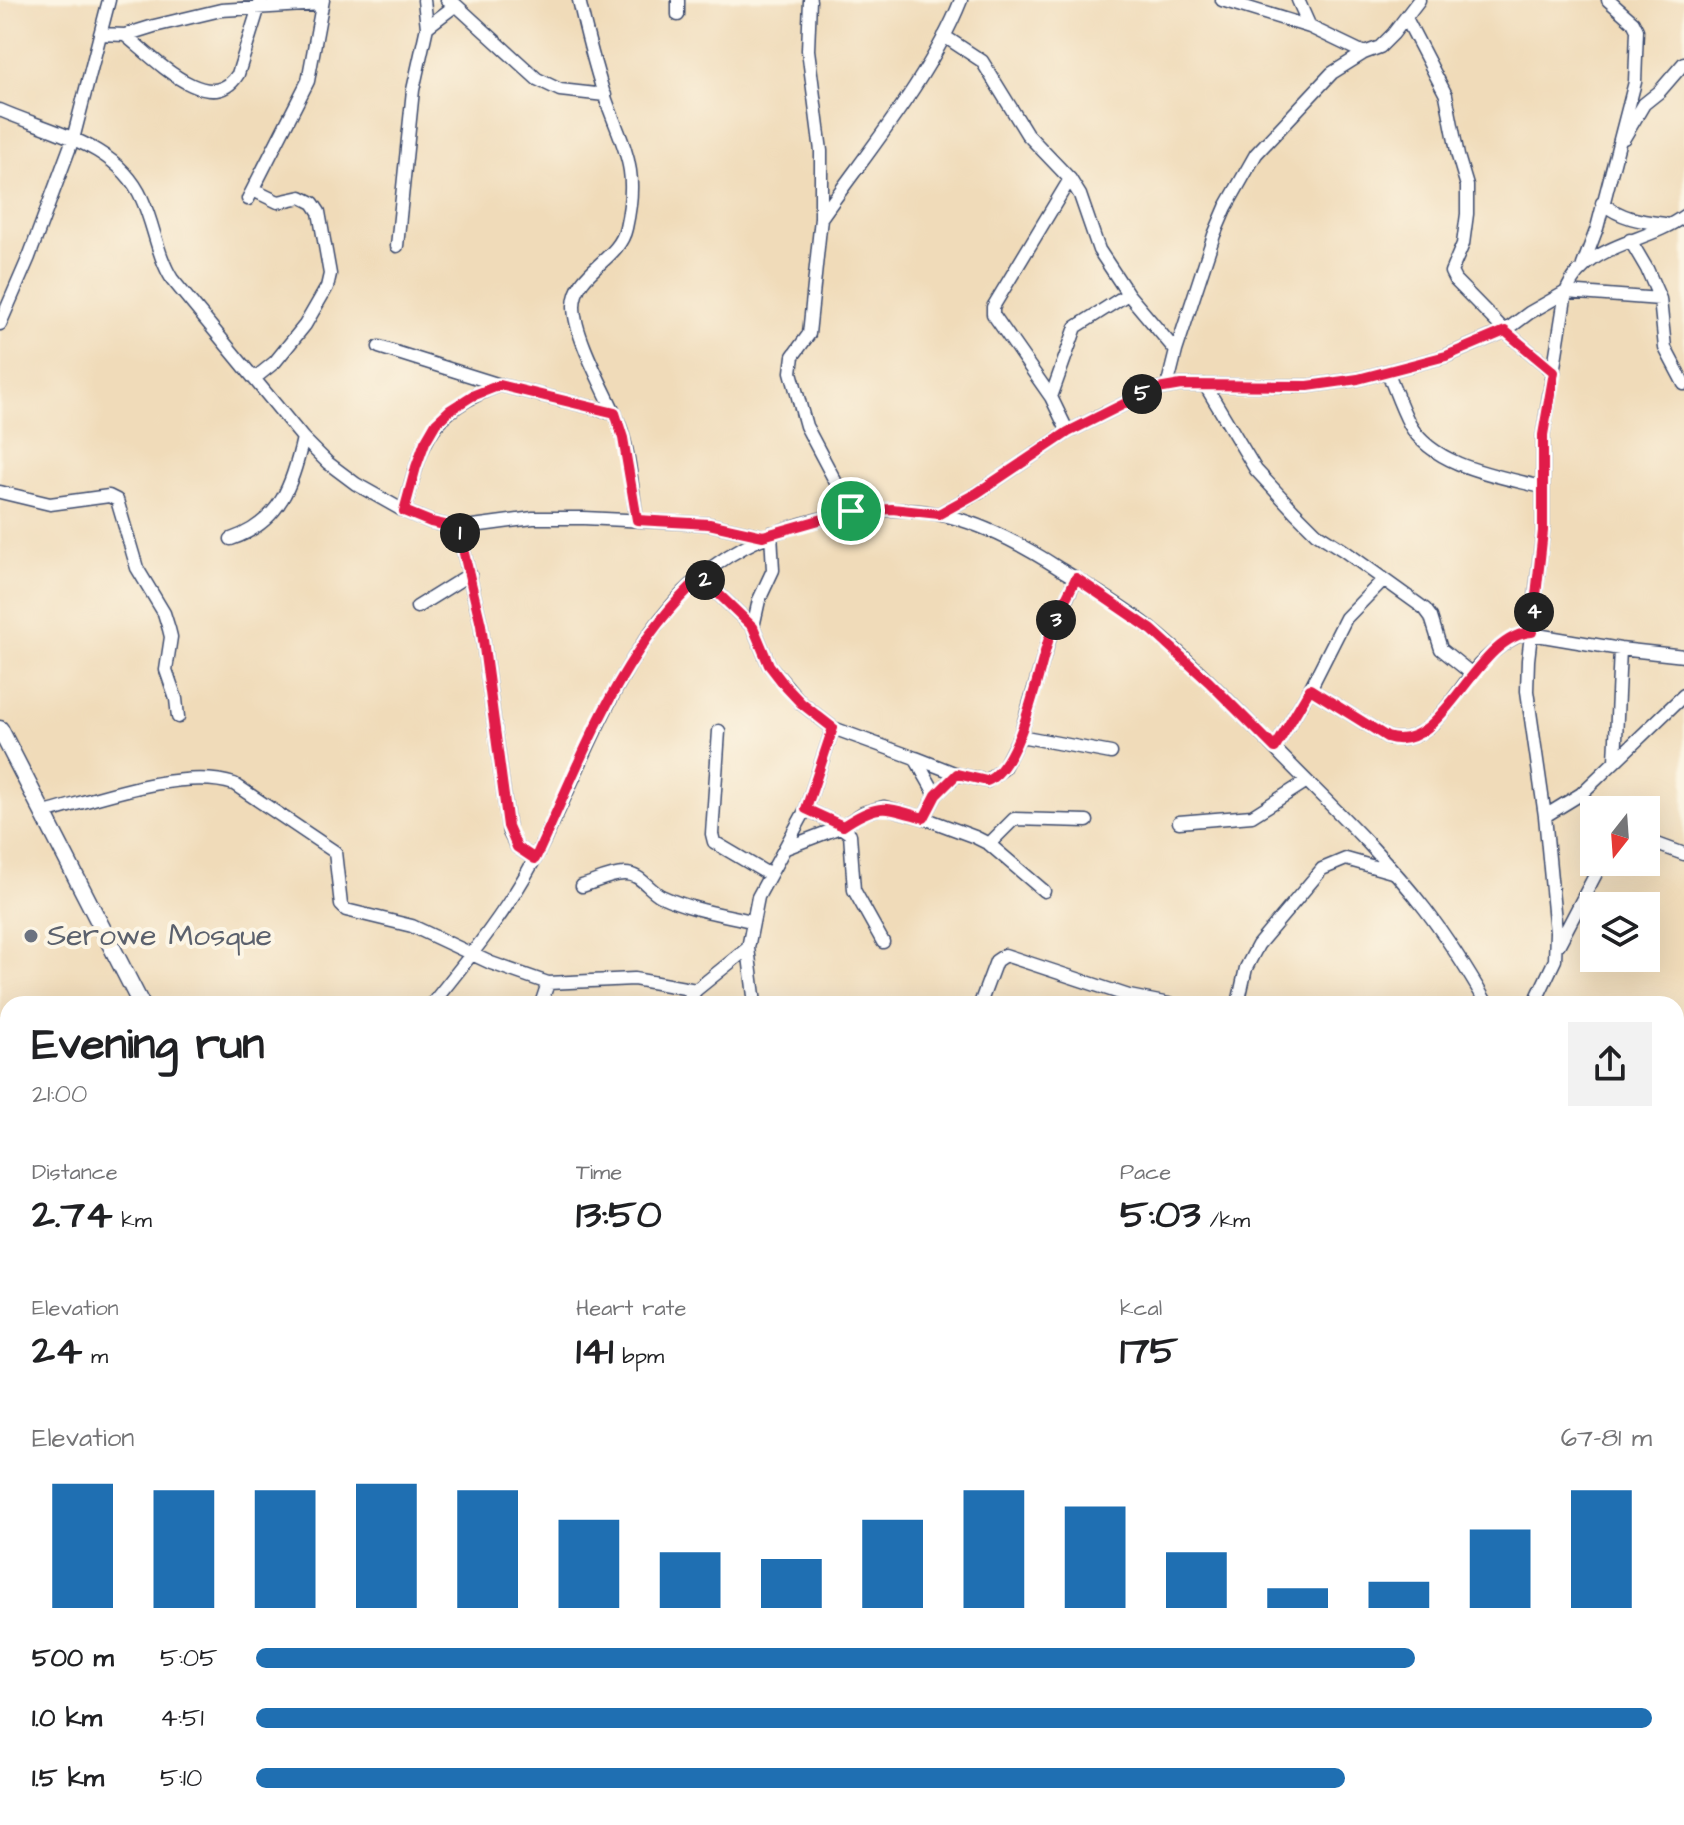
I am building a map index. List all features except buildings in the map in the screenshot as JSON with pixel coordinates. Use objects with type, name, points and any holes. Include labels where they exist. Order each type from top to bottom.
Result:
[{"type":"main road","points":[[0,729],[137,996]]},
{"type":"street","points":[[0,324],[73,139],[109,0]]},
{"type":"street","points":[[397,246],[413,90],[427,27],[424,0]]},
{"type":"street","points":[[579,0],[605,95],[629,157],[631,194],[622,238],[584,278],[576,293],[574,307],[598,382],[615,413],[623,438],[637,520]]},
{"type":"street","points":[[678,0],[678,15]]},
{"type":"street","points":[[810,0],[808,50],[821,151],[821,218],[809,334],[793,356],[791,372],[813,442],[851,511]]},
{"type":"street","points":[[821,218],[909,93],[944,36],[961,0]]},
{"type":"street","points":[[1222,0],[1310,27],[1364,53]]},
{"type":"street","points":[[1298,0],[1310,27]]},
{"type":"street","points":[[1167,387],[1214,235],[1256,154],[1332,73],[1380,47],[1419,0]]},
{"type":"street","points":[[1556,950],[1545,816],[1527,691],[1543,531],[1543,435],[1566,292],[1582,267],[1597,228],[1635,82],[1637,38],[1633,22],[1608,0]]},
{"type":"street","points":[[100,34],[125,35],[187,17],[261,3],[323,2],[308,81],[250,194],[278,202],[301,197],[313,203],[319,212],[330,274],[327,287],[305,325],[275,362],[255,378]]},
{"type":"street","points":[[427,27],[451,2],[537,79],[560,90],[605,95]]},
{"type":"street","points":[[125,35],[194,88],[208,92],[223,89],[238,74],[261,3]]},
{"type":"street","points":[[1406,18],[1446,95],[1467,186],[1463,244],[1451,272],[1463,291],[1554,372]]},
{"type":"street","points":[[944,36],[982,61],[1027,134],[1070,179],[1080,195],[1099,250],[1128,294],[1176,351]]},
{"type":"street","points":[[1615,155],[1644,104],[1684,63]]},
{"type":"street","points":[[0,110],[99,151],[123,171],[141,196],[165,267],[303,438],[328,463],[356,484],[404,511],[458,528],[533,518],[637,520],[709,524],[767,534]]},
{"type":"street","points":[[1068,432],[1051,397],[995,320],[993,307],[1070,179]]},
{"type":"street","points":[[1602,203],[1615,214],[1632,220],[1668,225]]},
{"type":"street","points":[[1582,267],[1630,240],[1684,216]]},
{"type":"street","points":[[1630,240],[1660,299],[1665,348],[1684,384]]},
{"type":"street","points":[[939,514],[977,493],[1068,432],[1139,395],[1167,387],[1308,386],[1388,373],[1446,356],[1505,331],[1566,292],[1660,299]]},
{"type":"street","points":[[1051,397],[1076,327],[1128,294]]},
{"type":"street","points":[[379,347],[500,385],[615,413]]},
{"type":"street","points":[[1388,373],[1410,426],[1427,445],[1462,466],[1542,487]]},
{"type":"street","points":[[404,511],[425,442],[436,423],[472,396],[500,385]]},
{"type":"street","points":[[1205,385],[1262,479],[1316,533],[1429,613],[1441,649],[1472,674]]},
{"type":"street","points":[[231,539],[248,532],[287,494],[303,438]]},
{"type":"street","points":[[0,492],[50,504],[109,496],[117,500],[137,568],[164,613],[169,629],[171,637],[166,670],[179,709],[178,717]]},
{"type":"street","points":[[438,996],[503,912],[535,859],[620,679],[650,632],[701,577],[746,544],[767,534],[851,511],[892,509],[939,514],[1007,539],[1076,578],[1152,630],[1275,748],[1395,873],[1446,937],[1482,996]]},
{"type":"street","points":[[458,528],[481,625],[508,826],[517,847],[535,859]]},
{"type":"street","points":[[753,627],[759,600],[773,570],[767,534]]},
{"type":"street","points":[[417,607],[470,574]]},
{"type":"street","points":[[701,577],[753,627],[769,665],[786,687],[833,728],[981,781],[991,779],[1003,769],[1020,736],[1051,633],[1076,578]]},
{"type":"street","points":[[1275,748],[1310,689],[1346,618],[1383,580]]},
{"type":"street","points":[[1310,689],[1387,737],[1400,740],[1417,733],[1440,716],[1472,674],[1511,638],[1532,632],[1620,649],[1684,656]]},
{"type":"street","points":[[1615,761],[1620,649]]},
{"type":"street","points":[[1545,816],[1569,803],[1684,695]]},
{"type":"street","points":[[754,996],[748,948],[758,897],[806,809],[833,728]]},
{"type":"street","points":[[719,731],[714,842],[770,875]]},
{"type":"street","points":[[1020,736],[1111,753]]},
{"type":"street","points":[[915,758],[936,795]]},
{"type":"street","points":[[924,818],[936,795],[957,774]]},
{"type":"street","points":[[45,813],[126,790],[169,782],[223,780],[246,790],[335,852],[341,905],[346,910],[412,926],[514,972],[548,983],[634,979],[696,990]]},
{"type":"street","points":[[1179,822],[1252,816],[1307,781]]},
{"type":"street","points":[[786,848],[843,826],[863,813],[884,807],[968,833],[989,844],[1044,891]]},
{"type":"street","points":[[806,809],[843,826],[850,834],[854,890],[883,942]]},
{"type":"street","points":[[989,844],[1014,819],[1087,821]]},
{"type":"street","points":[[1660,845],[1684,854]]},
{"type":"street","points":[[1240,996],[1246,968],[1258,945],[1322,869],[1346,859],[1395,873]]},
{"type":"street","points":[[582,886],[629,874],[674,902],[751,921]]},
{"type":"street","points":[[1541,996],[1556,950],[1595,876]]},
{"type":"street","points":[[691,996],[748,948]]},
{"type":"street","points":[[983,996],[996,961],[1005,955],[1129,996]]},
{"type":"street","points":[[544,996],[548,983]]},
{"type":"place","name":"Serowe Mosque","points":[[31,936]]},
{"type":"route","points":[[1505,331],[1554,372],[1543,435],[1543,531],[1532,632],[1511,638],[1493,652],[1472,674],[1448,708],[1417,733],[1394,740],[1310,689],[1275,748],[1152,630],[1076,578],[1051,633],[1020,736],[1003,769],[987,781],[957,774],[936,795],[924,818],[884,807],[863,813],[843,826],[806,809],[833,728],[786,687],[769,665],[753,627],[701,577],[650,632],[620,679],[535,859],[517,847],[509,832],[481,625],[458,528],[404,511],[425,442],[436,423],[472,396],[500,385],[615,413],[623,438],[637,520],[709,524],[763,536],[851,511],[892,509],[939,514],[977,493],[1068,432],[1139,395],[1167,387],[1308,386],[1358,379],[1446,356],[1505,331]]}]
